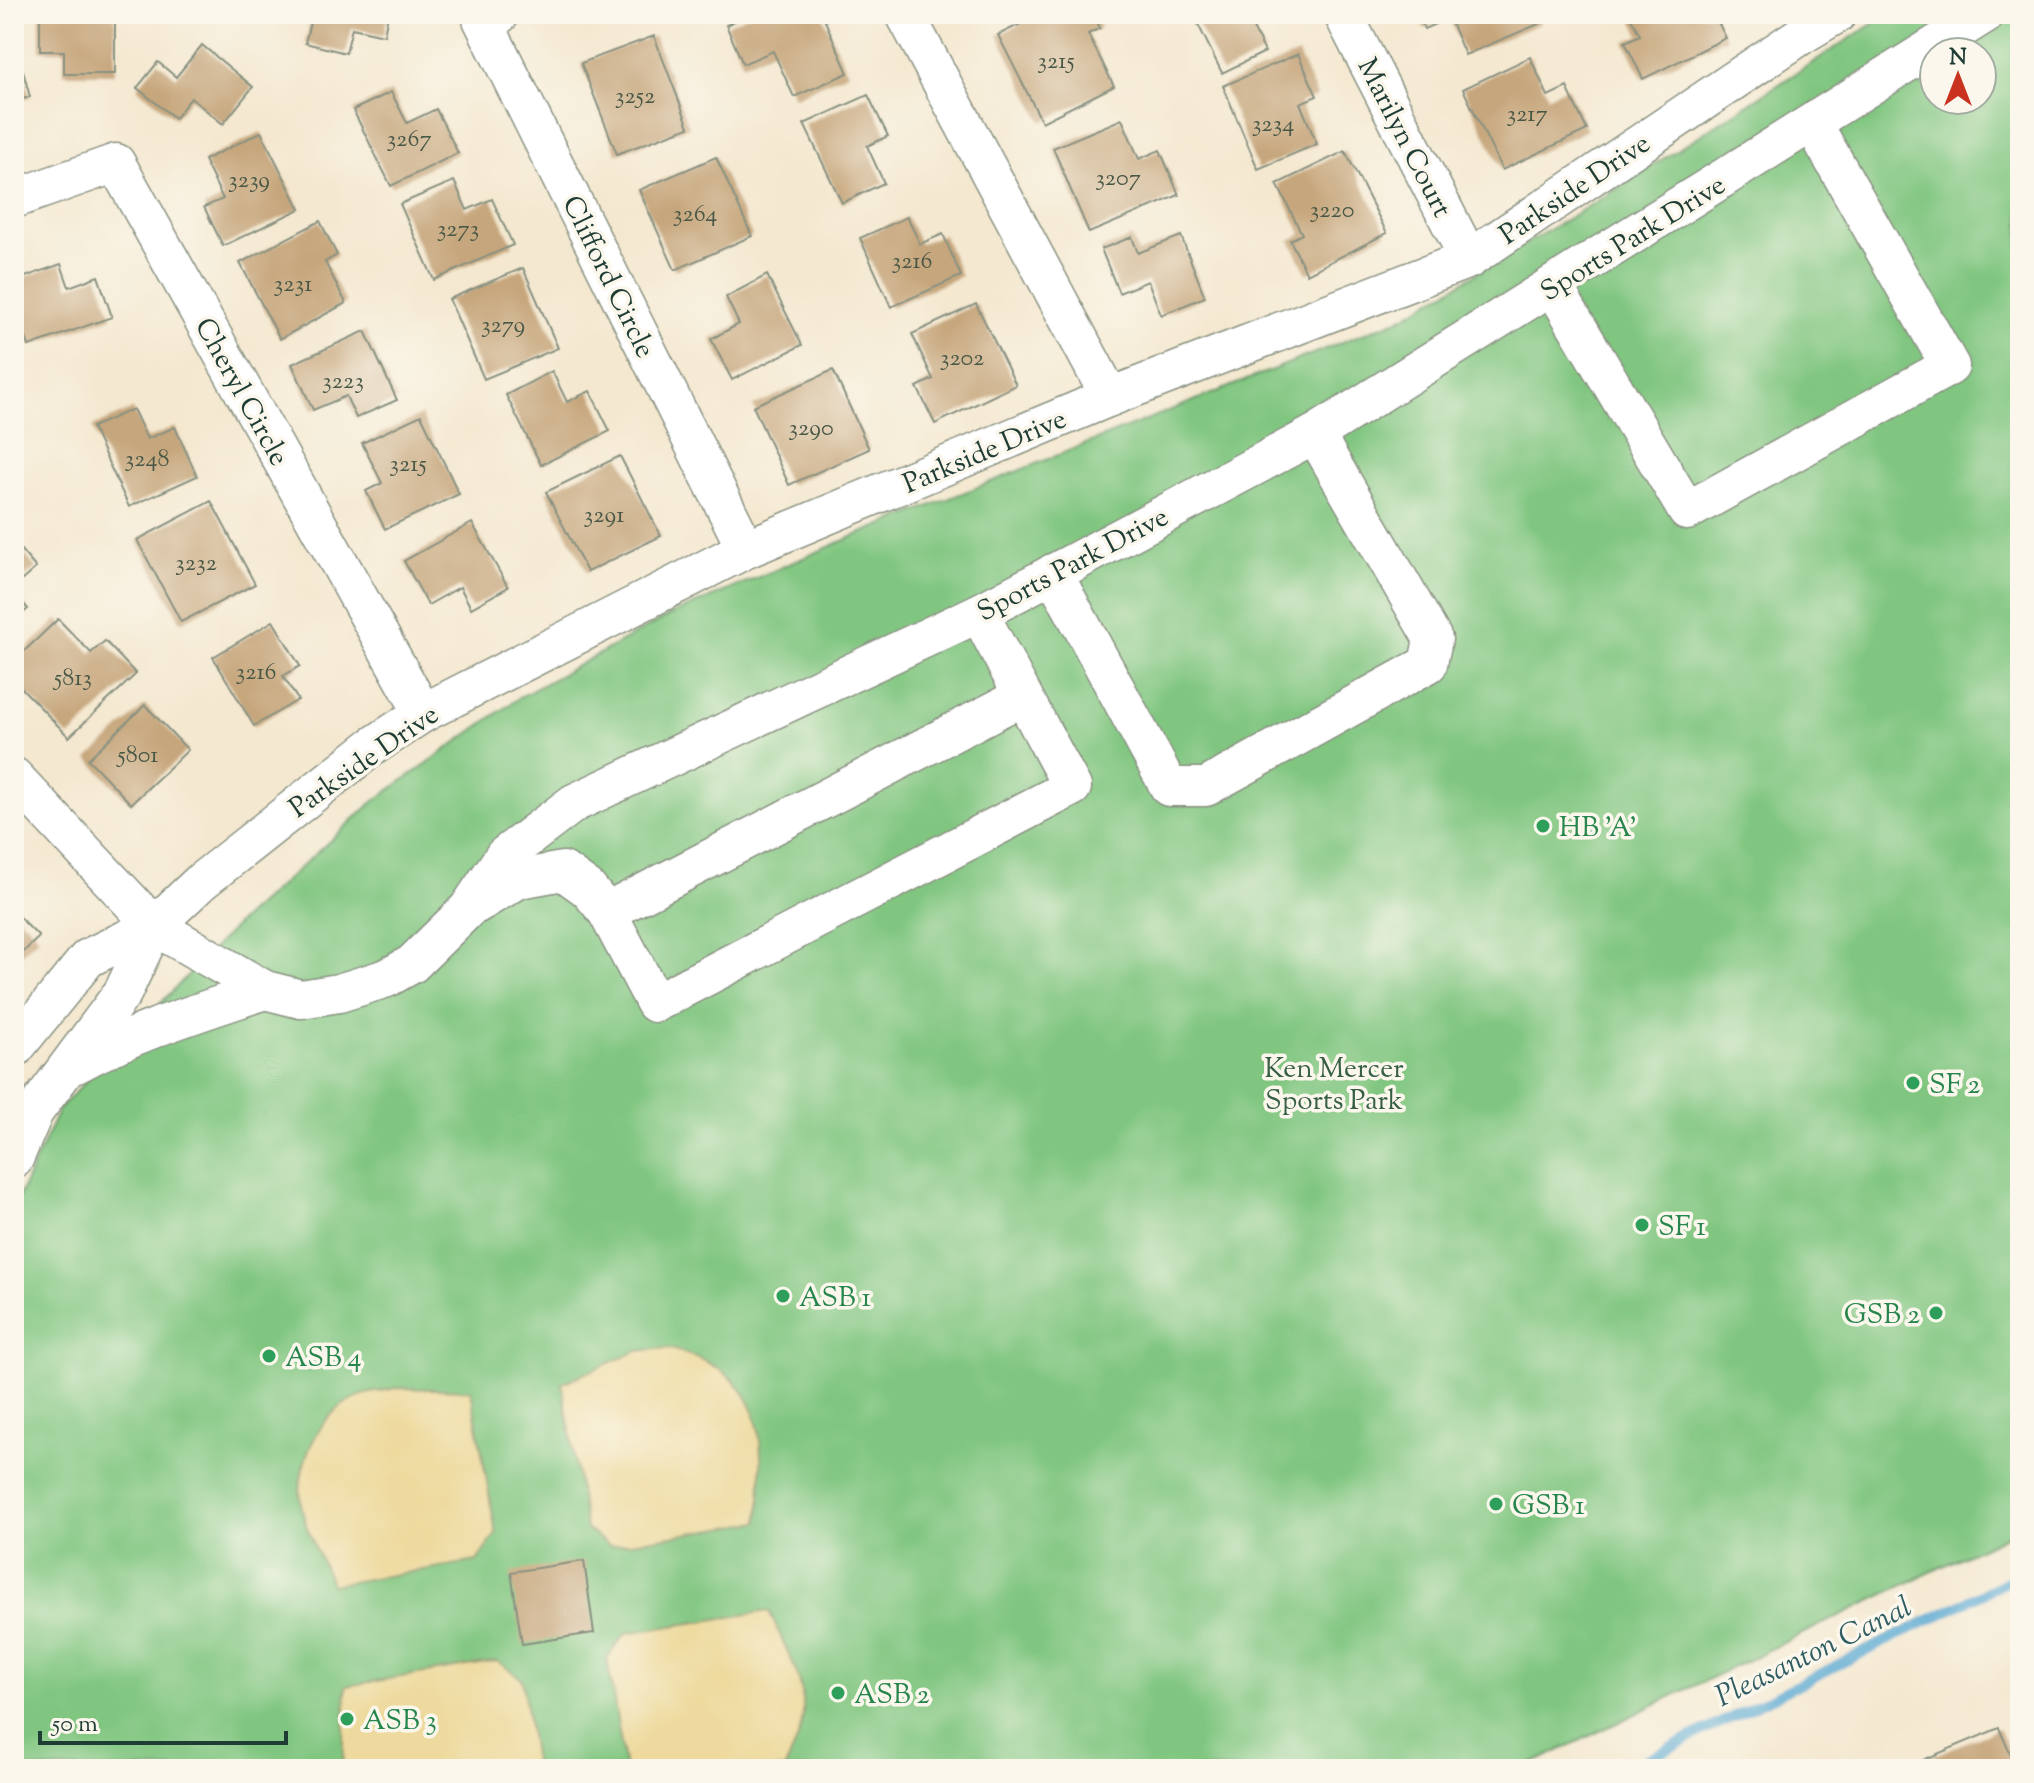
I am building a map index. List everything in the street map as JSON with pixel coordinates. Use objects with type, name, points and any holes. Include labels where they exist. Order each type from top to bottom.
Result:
[{"type":"street","name":"Clifford Circle","points":[[500,14],[482,19],[746,549]]},
{"type":"street","points":[[905,14],[1110,397]]},
{"type":"street","name":"Marilyn Court","points":[[1343,14],[1469,259]]},
{"type":"street","name":"Parkside Drive","points":[[14,1049],[88,958],[154,926],[202,881],[373,746],[423,713],[746,549],[1110,397],[1469,259],[1795,25],[1837,14]]},
{"type":"street","name":"Sports Park Drive","points":[[14,777],[154,926],[265,990],[301,999],[339,993],[387,978],[412,964],[468,909],[504,856],[574,803],[979,613],[1315,434],[1985,14]]},
{"type":"street","points":[[1553,286],[1687,511],[1950,366],[1813,124]]},
{"type":"street","name":"Cheryl Circle","points":[[14,199],[116,163],[423,713]]},
{"type":"street","points":[[1053,573],[1169,787],[1206,787],[1428,664],[1433,639],[1315,434]]},
{"type":"street","points":[[468,909],[519,879],[563,871],[588,889],[607,912],[655,1003],[1072,787],[979,613]]},
{"type":"street","points":[[607,912],[1023,696]]},
{"type":"street","name":"Parkside Drive","points":[[14,1159],[34,1112],[123,992],[154,926]]},
{"type":"street","points":[[66,1069],[114,1043],[169,1021],[265,990]]},
{"type":"green space","name":"Ken Mercer Sports Park","points":[[1888,14],[2020,14],[2020,1529],[1521,1769],[14,1769],[14,1207],[59,1109],[237,924],[373,802],[520,697],[670,615],[852,537],[1400,319],[1607,195]]},
{"type":"sand","points":[[667,1348],[701,1359],[726,1374],[743,1391],[754,1411],[761,1461],[759,1522],[610,1546],[586,1529],[562,1383],[637,1351]]},
{"type":"sand","points":[[397,1388],[471,1390],[496,1534],[477,1561],[332,1585],[303,1514],[300,1490],[305,1460],[318,1432],[337,1409],[360,1396]]},
{"type":"sand","points":[[769,1611],[796,1671],[803,1706],[802,1725],[784,1769],[625,1769],[607,1658],[626,1633]]},
{"type":"sand","points":[[497,1661],[522,1679],[535,1769],[343,1769],[346,1686]]},
{"type":"building","points":[[40,14],[115,14],[115,74],[64,74],[64,51],[40,51]]},
{"type":"building","points":[[312,14],[388,14],[384,35],[352,28],[346,53],[305,43]]},
{"type":"building","points":[[750,14],[822,14],[848,73],[794,97],[773,51],[743,64],[726,25]]},
{"type":"building","points":[[1041,14],[1093,14],[1100,28],[1088,34],[1114,86],[1042,122],[998,35]]},
{"type":"building","points":[[1193,14],[1246,14],[1265,52],[1222,73]]},
{"type":"building","points":[[1418,14],[1537,14],[1541,23],[1465,55],[1449,18],[1424,29]]},
{"type":"building","points":[[1629,14],[1714,14],[1726,38],[1643,79],[1625,42],[1640,35]]},
{"type":"building","points":[[654,36],[689,127],[617,154],[581,63]]},
{"type":"building","points":[[14,37],[30,97],[14,101]]},
{"type":"building","points":[[202,45],[253,87],[223,124],[191,98],[175,118],[137,88],[158,62],[176,77]]},
{"type":"building","points":[[1298,54],[1317,96],[1300,103],[1317,144],[1258,169],[1223,86]]},
{"type":"building","points":[[1530,57],[1548,96],[1567,87],[1587,130],[1502,170],[1463,89]]},
{"type":"building","points":[[391,92],[407,123],[436,109],[458,153],[391,186],[353,110]]},
{"type":"building","points":[[868,95],[888,136],[867,146],[884,183],[842,203],[804,124]]},
{"type":"building","points":[[1122,119],[1139,159],[1160,150],[1179,195],[1089,233],[1053,148]]},
{"type":"building","points":[[261,132],[300,209],[223,246],[204,207],[223,199],[204,160]]},
{"type":"building","points":[[1345,151],[1387,233],[1307,274],[1290,240],[1302,234],[1277,184]]},
{"type":"building","points":[[716,157],[752,236],[675,270],[639,190]]},
{"type":"building","points":[[454,181],[467,210],[492,199],[513,245],[434,280],[400,204]]},
{"type":"building","points":[[907,217],[920,244],[943,234],[961,276],[891,307],[860,238]]},
{"type":"building","points":[[320,221],[337,255],[325,262],[346,303],[280,339],[240,263]]},
{"type":"building","points":[[1181,236],[1205,297],[1161,315],[1148,281],[1119,293],[1101,249],[1132,237],[1138,253]]},
{"type":"building","points":[[61,264],[69,287],[98,276],[112,317],[29,346],[14,305],[14,281]]},
{"type":"building","points":[[523,268],[558,348],[484,379],[449,299]]},
{"type":"building","points":[[767,275],[802,345],[732,380],[711,339],[739,324],[726,297]]},
{"type":"building","points":[[976,304],[1016,385],[935,424],[917,387],[933,379],[912,334]]},
{"type":"building","points":[[365,331],[397,400],[356,418],[346,396],[313,410],[292,364]]},
{"type":"building","points":[[833,370],[869,449],[789,485],[753,406]]},
{"type":"building","points":[[552,371],[567,402],[590,391],[610,431],[541,465],[506,395]]},
{"type":"building","points":[[133,409],[147,439],[175,427],[197,476],[129,507],[92,427]]},
{"type":"building","points":[[421,415],[459,494],[385,529],[366,491],[382,483],[362,443]]},
{"type":"building","points":[[620,456],[661,536],[587,572],[546,492]]},
{"type":"building","points":[[211,501],[255,584],[181,622],[137,540]]},
{"type":"building","points":[[472,523],[508,587],[471,608],[460,587],[428,605],[404,561]]},
{"type":"building","points":[[14,542],[36,568],[14,587]]},
{"type":"building","points":[[14,593],[28,609],[14,621]]},
{"type":"building","points":[[58,619],[91,653],[105,641],[136,674],[69,737],[14,680],[14,661]]},
{"type":"building","points":[[273,621],[300,666],[283,676],[298,700],[254,726],[213,657]]},
{"type":"building","points":[[145,705],[188,750],[131,804],[88,759]]},
{"type":"building","points":[[14,912],[39,937],[14,961]]},
{"type":"building","points":[[584,1561],[594,1633],[522,1644],[511,1572]]},
{"type":"building","points":[[1999,1728],[2017,1769],[1927,1769],[1923,1760]]},
{"type":"waterway","name":"Pleasanton Canal","points":[[1627,1769],[2020,1575]]},
{"type":"place","name":"HB 'A'","points":[[1543,826]]},
{"type":"place","name":"SF 2","points":[[1913,1083]]},
{"type":"place","name":"SF 1","points":[[1642,1225]]},
{"type":"place","name":"ASB 1","points":[[783,1296]]},
{"type":"place","name":"GSB 2","points":[[1936,1313]]},
{"type":"place","name":"ASB 4","points":[[269,1356]]},
{"type":"place","name":"GSB 1","points":[[1496,1504]]},
{"type":"place","name":"ASB 2","points":[[838,1693]]},
{"type":"place","name":"ASB 3","points":[[347,1719]]}]
